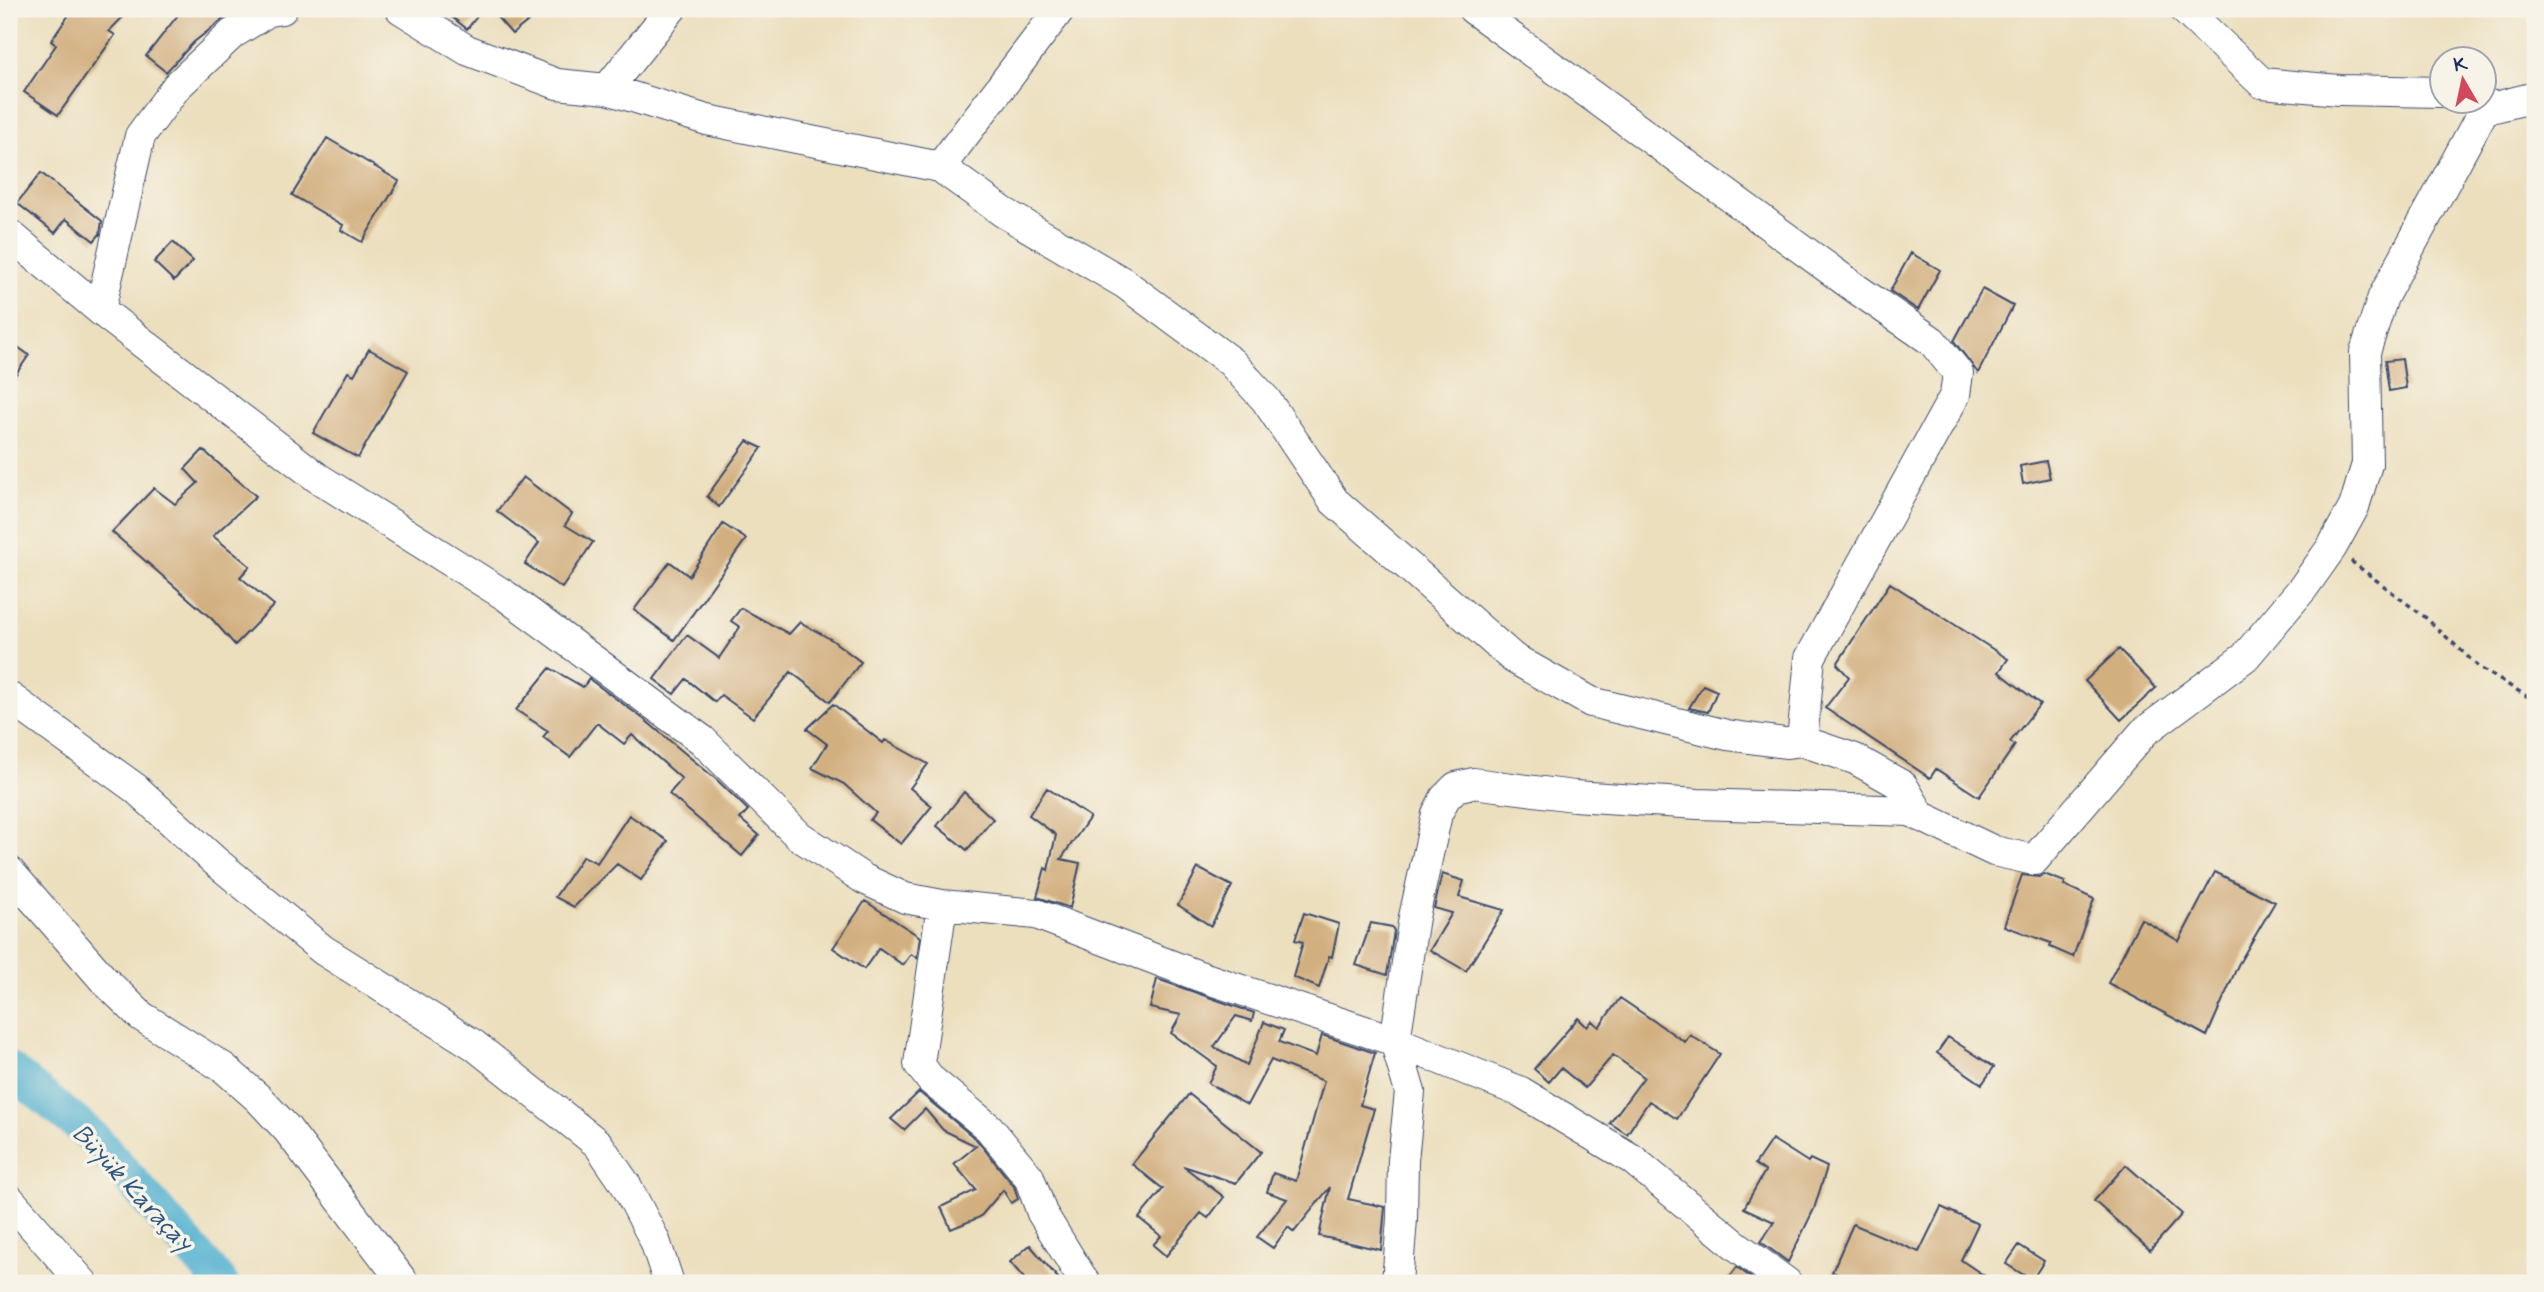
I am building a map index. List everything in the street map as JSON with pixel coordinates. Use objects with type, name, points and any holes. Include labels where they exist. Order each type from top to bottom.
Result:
[{"type":"street","points":[[100,310],[140,136],[177,86],[232,34],[269,11],[282,9]]},
{"type":"street","points":[[401,9],[467,50],[558,85],[607,89],[707,120],[940,167],[1003,212],[1124,283],[1231,362],[1266,400],[1334,501],[1513,658],[1591,702],[1727,735],[1785,743],[1802,741],[1855,759],[1903,786],[1920,815]]},
{"type":"street","points":[[607,89],[671,9]]},
{"type":"street","points":[[940,167],[1060,9]]},
{"type":"street","points":[[1473,9],[1932,341],[1958,373],[1955,395],[1810,658],[1802,741]]},
{"type":"street","points":[[2184,9],[2262,83],[2339,90],[2428,92]]},
{"type":"street","points":[[2498,106],[2535,97]]},
{"type":"street","points":[[1397,1283],[1409,1092],[1395,1041],[1413,917],[1437,814],[1445,797],[1456,788],[1473,783],[1574,796],[1698,804],[1910,811],[1994,851],[2034,860],[2144,732],[2245,657],[2303,588],[2332,547],[2354,507],[2367,464],[2365,352],[2383,297],[2477,116]]},
{"type":"street","points":[[9,234],[100,310],[318,478],[506,597],[702,740],[799,836],[864,878],[905,898],[942,905],[1036,914],[1199,976],[1395,1041],[1521,1091],[1632,1159],[1733,1243],[1787,1283]]},
{"type":"street","points":[[9,696],[135,788],[215,861],[323,950],[474,1045],[598,1144],[626,1185],[655,1241],[669,1283]]},
{"type":"street","points":[[9,871],[104,980],[141,1016],[224,1068],[258,1098],[287,1129],[404,1283]]},
{"type":"street","points":[[942,905],[919,1064],[931,1080],[989,1128],[1029,1177],[1042,1213],[1085,1283]]},
{"type":"street","points":[[9,1199],[83,1283]]},
{"type":"path","points":[[2332,547],[2426,618],[2480,668],[2535,701]]},
{"type":"building","points":[[73,9],[131,9],[109,31],[115,35],[58,115],[24,92],[56,45],[51,41]]},
{"type":"building","points":[[187,9],[236,9],[194,42],[166,72],[146,56],[178,15]]},
{"type":"building","points":[[442,9],[483,9],[467,29]]},
{"type":"building","points":[[490,9],[543,9],[512,34]]},
{"type":"building","points":[[327,138],[399,181],[362,242],[341,230],[343,225],[292,195]]},
{"type":"building","points":[[41,173],[102,221],[100,234],[94,241],[66,219],[55,233],[17,203]]},
{"type":"building","points":[[173,242],[193,261],[174,281],[154,262]]},
{"type":"building","points":[[1911,253],[1940,270],[1918,310],[1890,291]]},
{"type":"building","points":[[1982,289],[2013,306],[1978,373],[1954,341]]},
{"type":"building","points":[[9,341],[29,355],[9,384]]},
{"type":"building","points":[[369,349],[408,371],[358,458],[313,433],[348,372],[354,375]]},
{"type":"building","points":[[2402,359],[2406,388],[2389,391],[2385,361]]},
{"type":"building","points":[[747,441],[762,448],[719,507],[707,496]]},
{"type":"building","points":[[203,450],[256,496],[213,536],[250,566],[240,577],[274,605],[235,645],[212,619],[112,532],[154,488],[175,504],[198,483],[185,469]]},
{"type":"building","points":[[2046,461],[2050,478],[2023,484],[2020,466]]},
{"type":"building","points":[[523,477],[572,514],[565,525],[593,542],[562,588],[525,564],[539,543],[497,511]]},
{"type":"building","points":[[723,524],[746,539],[674,640],[634,610],[670,562],[689,576]]},
{"type":"building","points":[[1890,583],[2008,659],[1999,672],[2040,704],[2010,742],[2015,745],[1979,797],[1936,769],[1930,778],[1825,708],[1849,677],[1837,664]]},
{"type":"building","points":[[741,608],[789,634],[800,622],[832,640],[861,662],[830,702],[791,672],[753,718],[721,695],[715,702],[686,679],[674,694],[654,679],[687,635],[719,658],[740,627],[731,621]]},
{"type":"building","points":[[2119,649],[2156,688],[2121,720],[2085,681]]},
{"type":"building","points":[[550,668],[583,687],[589,679],[645,720],[717,780],[748,810],[740,819],[759,835],[742,856],[669,794],[682,779],[632,735],[624,744],[597,723],[570,757],[543,737],[548,731],[516,710]]},
{"type":"building","points":[[1703,685],[1717,691],[1708,712],[1689,708]]},
{"type":"building","points":[[833,704],[883,743],[885,740],[928,764],[910,788],[932,806],[901,844],[870,820],[876,813],[844,784],[812,768],[827,744],[807,729]]},
{"type":"building","points":[[1047,788],[1090,817],[1061,859],[1080,863],[1070,908],[1037,897],[1045,868],[1048,870],[1056,835],[1029,815]]},
{"type":"building","points":[[964,792],[993,819],[967,850],[937,826]]},
{"type":"building","points":[[629,815],[668,841],[641,880],[617,864],[574,907],[555,897],[583,856],[597,863]]},
{"type":"building","points":[[1198,868],[1232,886],[1211,926],[1178,905]]},
{"type":"building","points":[[2215,872],[2275,902],[2238,965],[2207,1036],[2108,983],[2141,919],[2179,941]]},
{"type":"building","points":[[1442,874],[1464,881],[1459,897],[1504,910],[1466,971],[1430,950],[1452,913],[1434,908]]},
{"type":"building","points":[[2044,874],[2065,882],[2064,885],[2094,899],[2073,957],[2050,947],[2051,943],[2004,926],[2022,875],[2039,877]]},
{"type":"building","points":[[865,901],[920,937],[917,958],[911,954],[903,965],[879,948],[864,969],[833,948]]},
{"type":"building","points":[[1304,913],[1339,924],[1332,957],[1329,956],[1319,988],[1293,977],[1303,942],[1295,940]]},
{"type":"building","points":[[1371,923],[1392,927],[1394,931],[1387,975],[1356,965]]},
{"type":"building","points":[[1157,979],[1254,1013],[1252,1021],[1236,1016],[1214,1047],[1247,1065],[1264,1022],[1284,1030],[1279,1042],[1316,1056],[1322,1035],[1375,1053],[1360,1105],[1374,1109],[1348,1199],[1385,1207],[1381,1250],[1319,1236],[1330,1187],[1294,1232],[1288,1227],[1273,1248],[1257,1237],[1287,1199],[1267,1192],[1273,1173],[1296,1181],[1324,1081],[1271,1060],[1247,1105],[1208,1083],[1217,1066],[1171,1033],[1181,1015],[1150,1008]]},
{"type":"building","points":[[1620,998],[1685,1042],[1690,1035],[1720,1054],[1677,1119],[1649,1101],[1627,1134],[1610,1123],[1644,1077],[1613,1055],[1585,1088],[1561,1068],[1549,1082],[1534,1069],[1578,1018],[1587,1027],[1592,1021],[1599,1027]]},
{"type":"building","points":[[1948,1037],[1994,1067],[1982,1084],[1937,1053]]},
{"type":"building","points":[[919,1092],[977,1140],[1014,1186],[1018,1199],[1011,1203],[1003,1190],[980,1217],[951,1229],[941,1207],[976,1190],[954,1164],[976,1146],[943,1130],[925,1109],[904,1130],[891,1119]]},
{"type":"building","points":[[1189,1094],[1261,1152],[1236,1183],[1183,1166],[1224,1197],[1208,1218],[1201,1213],[1166,1256],[1153,1245],[1161,1236],[1139,1218],[1163,1189],[1132,1164]]},
{"type":"building","points":[[1772,1139],[1808,1162],[1810,1159],[1827,1167],[1814,1209],[1788,1262],[1761,1242],[1774,1222],[1744,1208],[1765,1171],[1755,1164]]},
{"type":"building","points":[[2126,1165],[2182,1214],[2150,1250],[2094,1201]]},
{"type":"building","points":[[1941,1207],[1978,1224],[1961,1260],[1995,1283],[1858,1283],[1832,1272],[1853,1224],[1919,1252]]},
{"type":"building","points":[[1030,1245],[1062,1283],[1028,1283],[1010,1262]]},
{"type":"building","points":[[2019,1245],[2044,1261],[2032,1280],[2006,1264]]},
{"type":"building","points":[[1737,1267],[1758,1283],[1725,1283]]},
{"type":"waterway","name":"Büyük Karaçay","points":[[9,1069],[93,1137],[221,1283]]}]
